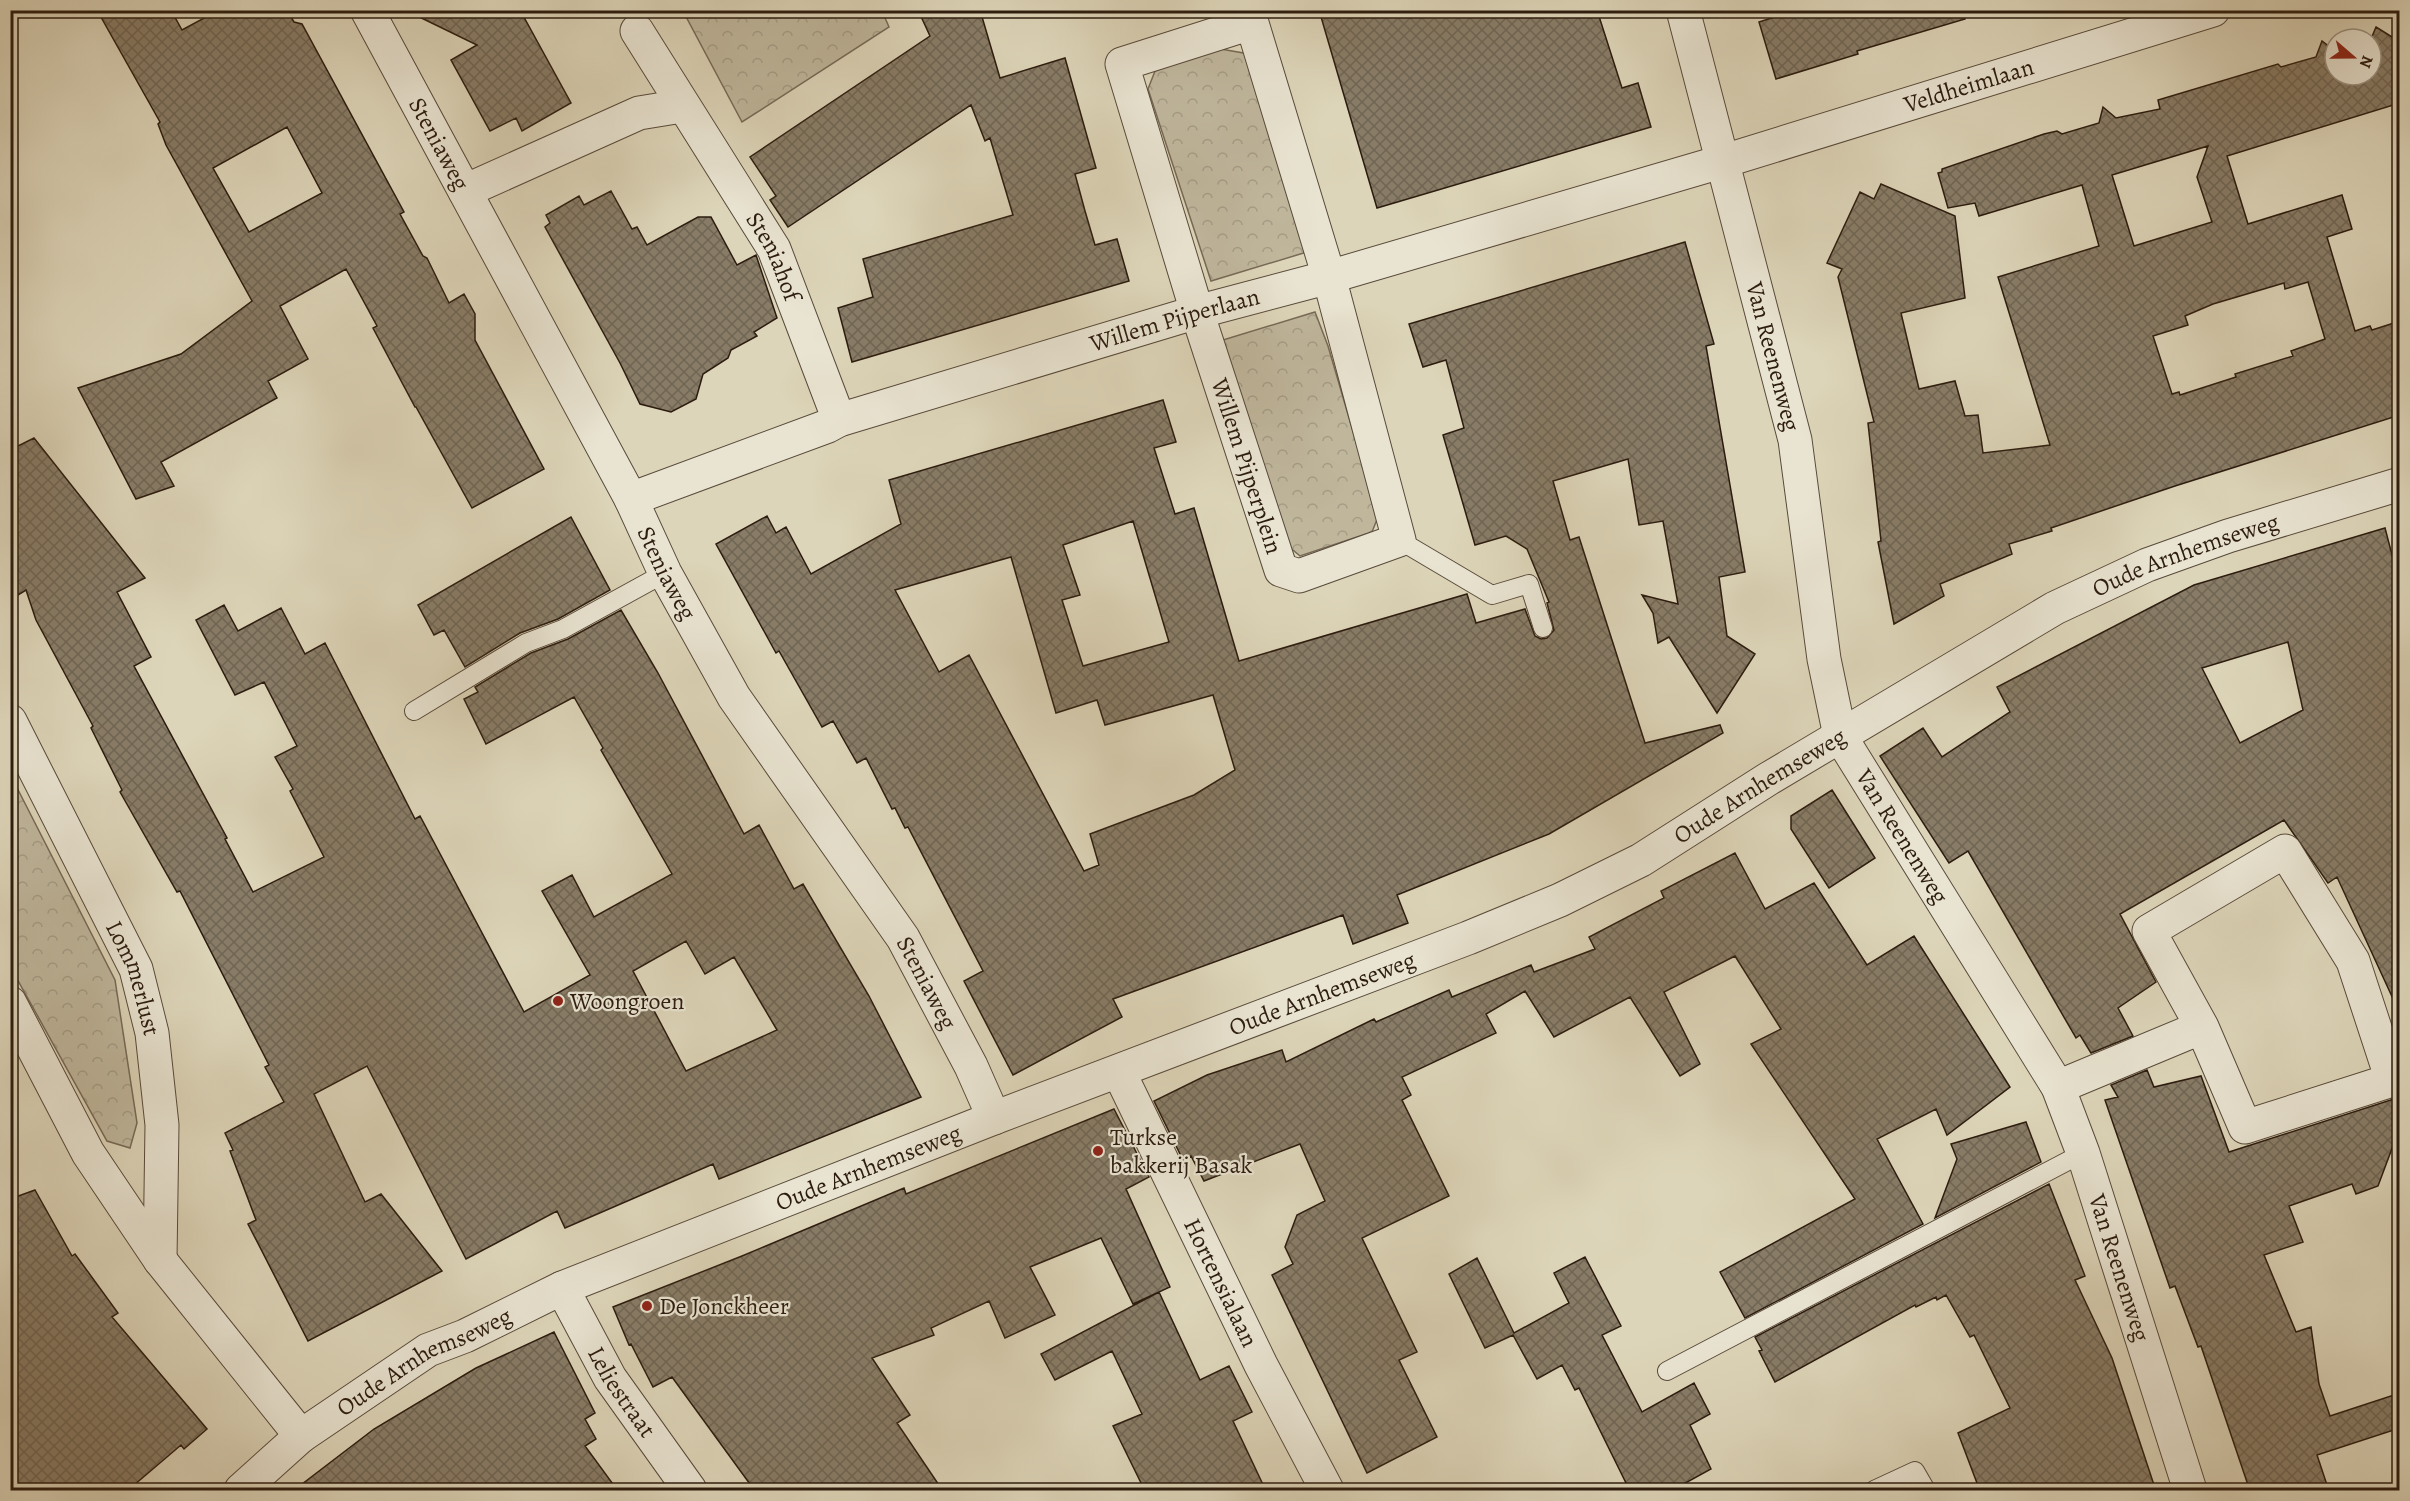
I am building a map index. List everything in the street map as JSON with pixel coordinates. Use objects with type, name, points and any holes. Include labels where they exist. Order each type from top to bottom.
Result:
[{"type":"street","name":"Steniaweg","points":[[367,10],[631,499],[665,573],[734,697],[903,938],[970,1066],[994,1118]]},
{"type":"street","name":"Van Reenenweg","points":[[1683,10],[1795,440],[1824,659],[1840,736],[2058,1087],[2083,1153],[2190,1491]]},
{"type":"street","name":"Veldheimlaan","points":[[1724,161],[2211,11]]},
{"type":"street","name":"Willem Pijperplein","points":[[1249,17],[1329,277],[1399,540],[1299,576],[1281,570],[1197,312],[1122,64],[1249,17]]},
{"type":"street","name":"Steniahof","points":[[637,31],[682,106],[774,249],[839,420]]},
{"type":"street","points":[[465,191],[639,112],[682,106]]},
{"type":"street","name":"Willem Pijperlaan","points":[[631,499],[839,420],[1197,312],[1329,277],[1724,161]]},
{"type":"street","name":"Oude Arnhemseweg","points":[[241,1491],[301,1436],[428,1350],[465,1336],[562,1288],[994,1118],[1468,938],[1560,900],[1641,860],[1768,779],[2055,608],[2147,565],[2228,536],[2400,484]]},
{"type":"street","name":"Lommerlust","points":[[10,721],[136,969],[152,1033],[162,1125],[160,1260]]},
{"type":"street","points":[[2285,851],[2353,961],[2392,1080],[2245,1127],[2202,1027],[2149,931],[2285,851]]},
{"type":"street","points":[[10,1004],[88,1153],[160,1260],[301,1436]]},
{"type":"street","points":[[2058,1087],[2202,1027]]},
{"type":"street","name":"Hortensialaan","points":[[1119,1072],[1261,1365],[1327,1491]]},
{"type":"street","name":"Leliestraat","points":[[562,1288],[610,1378],[690,1491]]},
{"type":"lane","points":[[1399,540],[1492,595],[1529,584],[1543,628]]},
{"type":"lane","points":[[414,711],[526,643],[562,629],[665,573]]},
{"type":"lane","points":[[1666,1371],[2083,1153]]},
{"type":"lane","points":[[1874,1491],[1916,1471],[1926,1491]]},
{"type":"green space","points":[[683,11],[882,11],[889,27],[742,122]]},
{"type":"green space","points":[[1215,48],[1249,54],[1307,252],[1211,281],[1148,89],[1155,71]]},
{"type":"green space","points":[[1315,312],[1328,346],[1378,517],[1372,532],[1300,556],[1287,545],[1223,340]]},
{"type":"green space","points":[[10,774],[115,980],[137,1123],[130,1148],[107,1141],[11,968]]},
{"type":"building","points":[[97,10],[171,10],[182,30],[219,10],[287,10],[294,22],[302,24],[404,212],[400,214],[423,256],[427,258],[449,303],[464,294],[475,314],[475,340],[544,469],[472,508],[373,328],[377,326],[346,269],[280,306],[308,359],[268,381],[277,398],[161,462],[174,486],[136,499],[78,388],[181,354],[252,301],[166,145],[158,124],[160,122]],"holes":[[[287,127],[322,193],[249,232],[213,168]]]},
{"type":"building","points":[[405,10],[520,10],[571,103],[522,131],[516,118],[490,131],[451,60],[477,45]]},
{"type":"building","points":[[918,10],[980,10],[1000,78],[1065,58],[1096,168],[1075,174],[1085,211],[1095,245],[1117,239],[1129,281],[852,362],[838,308],[873,297],[863,259],[1013,215],[990,138],[985,141],[971,105],[788,227],[770,200],[776,196],[750,157],[930,36]]},
{"type":"building","points":[[1319,10],[1597,10],[1622,88],[1638,83],[1651,127],[1377,208]]},
{"type":"building","points":[[1796,10],[1964,10],[1965,19],[1857,51],[1858,54],[1776,79],[1759,22]]},
{"type":"building","points":[[2383,31],[2400,42],[2400,103],[2227,156],[2248,224],[2342,195],[2352,229],[2327,237],[2355,331],[2370,326],[2372,330],[2400,321],[2400,415],[2175,486],[2051,528],[2052,531],[2009,544],[2012,554],[1940,584],[1944,596],[1894,624],[1878,542],[1881,541],[1868,423],[1874,422],[1838,277],[1842,269],[1827,263],[1860,192],[1874,199],[1881,184],[1955,216],[1965,298],[1901,313],[1919,389],[1955,381],[1965,416],[1978,415],[1983,453],[2050,445],[1998,277],[2099,246],[2082,185],[1979,216],[1975,203],[1948,208],[1938,173],[1942,172],[1942,169],[2044,134],[2057,131],[2062,134],[2099,123],[2103,107],[2116,118],[2160,109],[2158,100],[2278,64],[2281,67],[2316,57],[2322,41],[2323,87],[2383,87]],"holes":[[[2208,146],[2197,177],[2212,222],[2134,246],[2112,175]],[[2308,282],[2325,339],[2291,351],[2293,356],[2235,374],[2236,377],[2180,395],[2179,392],[2172,394],[2153,336],[2188,325],[2185,316],[2213,304],[2284,283],[2285,289]]]},
{"type":"building","points":[[611,191],[632,229],[637,227],[647,245],[698,217],[711,217],[737,265],[756,255],[777,318],[754,332],[757,336],[731,350],[728,358],[703,374],[696,399],[671,412],[640,404],[545,227],[550,223],[546,215],[579,196],[584,205]]},
{"type":"building","points":[[1685,242],[1714,344],[1706,346],[1745,572],[1719,577],[1727,636],[1755,654],[1717,713],[1669,637],[1658,643],[1653,613],[1642,595],[1678,604],[1663,521],[1639,525],[1628,459],[1553,481],[1570,540],[1579,537],[1645,743],[1720,725],[1723,733],[1549,834],[1397,895],[1408,923],[1353,944],[1343,915],[1113,999],[1122,1017],[1013,1075],[964,981],[983,971],[908,827],[905,828],[895,808],[892,809],[866,758],[857,763],[833,721],[822,727],[779,651],[776,653],[716,544],[767,516],[776,533],[786,527],[811,574],[901,524],[889,480],[1163,400],[1176,442],[1154,448],[1175,514],[1194,508],[1239,661],[1467,594],[1476,623],[1525,609],[1535,636],[1541,639],[1547,638],[1554,630],[1547,603],[1549,602],[1527,549],[1506,536],[1475,545],[1443,435],[1464,428],[1446,360],[1423,367],[1409,324]],"holes":[[[1133,521],[1169,642],[1083,666],[1062,600],[1080,595],[1063,545]],[[1011,557],[1056,713],[1097,700],[1105,725],[1213,695],[1235,770],[1194,795],[1090,834],[1099,865],[1084,871],[969,655],[939,672],[895,590]]]},
{"type":"building","points":[[34,438],[145,578],[117,592],[151,657],[134,666],[227,838],[225,839],[253,892],[324,857],[290,791],[293,789],[275,757],[297,746],[264,682],[235,695],[196,620],[224,605],[238,631],[281,608],[305,654],[325,643],[415,819],[420,816],[524,1012],[590,975],[542,891],[572,875],[594,917],[672,874],[601,750],[603,748],[574,697],[486,744],[464,699],[478,692],[475,687],[531,653],[568,639],[621,610],[658,673],[744,834],[759,825],[794,889],[803,884],[869,996],[921,1097],[719,1179],[713,1164],[565,1228],[557,1211],[466,1259],[367,1066],[314,1094],[365,1202],[381,1194],[442,1271],[308,1341],[248,1224],[256,1220],[230,1151],[233,1150],[225,1133],[284,1102],[265,1067],[269,1065],[180,891],[177,892],[120,792],[122,790],[91,728],[93,726],[36,620],[26,590],[10,600],[10,450]],"holes":[[[686,941],[705,974],[734,957],[777,1030],[686,1071],[633,971]]]},
{"type":"building","points":[[571,517],[610,590],[558,619],[520,633],[465,667],[444,630],[434,635],[418,605]]},
{"type":"building","points":[[2385,528],[2397,574],[2394,575],[2400,600],[2400,1014],[2337,877],[2328,883],[2284,820],[2120,914],[2156,982],[2118,1008],[2133,1036],[2091,1053],[2080,1035],[2076,1038],[1968,851],[1949,863],[1880,756],[1923,728],[1942,757],[2010,712],[1997,687],[2194,585]],"holes":[[[2288,642],[2303,710],[2240,743],[2202,668]]]},
{"type":"building","points":[[1832,790],[1875,858],[1829,888],[1791,829],[1791,816]]},
{"type":"building","points":[[1735,853],[1765,909],[1814,883],[1867,965],[1914,936],[2010,1087],[1947,1135],[1936,1109],[1877,1139],[1923,1224],[1745,1318],[1720,1272],[1855,1199],[1751,1044],[1781,1029],[1735,956],[1664,992],[1700,1064],[1680,1076],[1630,997],[1554,1037],[1525,991],[1486,1014],[1496,1033],[1402,1077],[1411,1095],[1402,1100],[1449,1196],[1362,1238],[1417,1352],[1399,1360],[1437,1437],[1367,1473],[1272,1275],[1293,1264],[1285,1247],[1297,1215],[1325,1201],[1300,1144],[1204,1181],[1191,1156],[1183,1160],[1154,1101],[1207,1075],[1282,1050],[1286,1062],[1374,1019],[1376,1022],[1449,990],[1452,997],[1531,965],[1534,972],[1595,949],[1589,937],[1664,898],[1661,891]]},
{"type":"building","points":[[2147,1070],[2154,1087],[2201,1076],[2229,1152],[2400,1097],[2400,1127],[2378,1186],[2356,1194],[2352,1184],[2289,1206],[2303,1242],[2264,1255],[2296,1332],[2311,1327],[2319,1384],[2330,1416],[2400,1393],[2400,1428],[2317,1455],[2329,1491],[2250,1491],[2201,1346],[2198,1347],[2175,1286],[2170,1288],[2105,1100],[2118,1097],[2111,1085]]},
{"type":"building","points":[[1114,1109],[1149,1177],[1126,1189],[1170,1287],[1133,1304],[1101,1238],[1030,1267],[1055,1315],[1005,1338],[989,1301],[931,1328],[934,1335],[872,1358],[910,1415],[897,1423],[943,1491],[755,1491],[672,1377],[653,1387],[631,1344],[629,1345],[613,1307],[904,1188],[906,1194]]},
{"type":"building","points":[[2026,1122],[2041,1162],[1935,1218],[1957,1159],[1951,1144]]},
{"type":"building","points":[[2049,1184],[2085,1276],[2075,1280],[2112,1358],[2156,1491],[1980,1491],[1958,1433],[2010,1408],[1974,1335],[1970,1337],[1946,1295],[1937,1300],[1936,1297],[1916,1307],[1915,1305],[1775,1382],[1759,1351],[1762,1350],[1755,1337]]},
{"type":"building","points":[[35,1190],[72,1256],[75,1254],[118,1313],[112,1317],[207,1429],[184,1449],[181,1445],[127,1491],[22,1491],[10,1476],[10,1199]]},
{"type":"building","points":[[1585,1257],[1621,1326],[1602,1335],[1642,1412],[1694,1383],[1710,1414],[1690,1425],[1711,1469],[1671,1491],[1630,1491],[1579,1388],[1575,1390],[1562,1365],[1537,1379],[1513,1335],[1485,1348],[1449,1274],[1477,1258],[1514,1333],[1569,1303],[1554,1273]]},
{"type":"building","points":[[1159,1292],[1200,1380],[1229,1366],[1252,1412],[1233,1421],[1266,1491],[1145,1491],[1113,1426],[1142,1414],[1112,1351],[1055,1380],[1041,1354]]},
{"type":"building","points":[[554,1332],[595,1413],[585,1419],[596,1439],[585,1446],[618,1491],[293,1491],[374,1429],[476,1368]]},
{"type":"place","name":"Woongroen","points":[[558,1001]]},
{"type":"place","name":"Turkse bakkerij Basak","points":[[1098,1151]]},
{"type":"place","name":"De Jonckheer","points":[[647,1306]]}]
